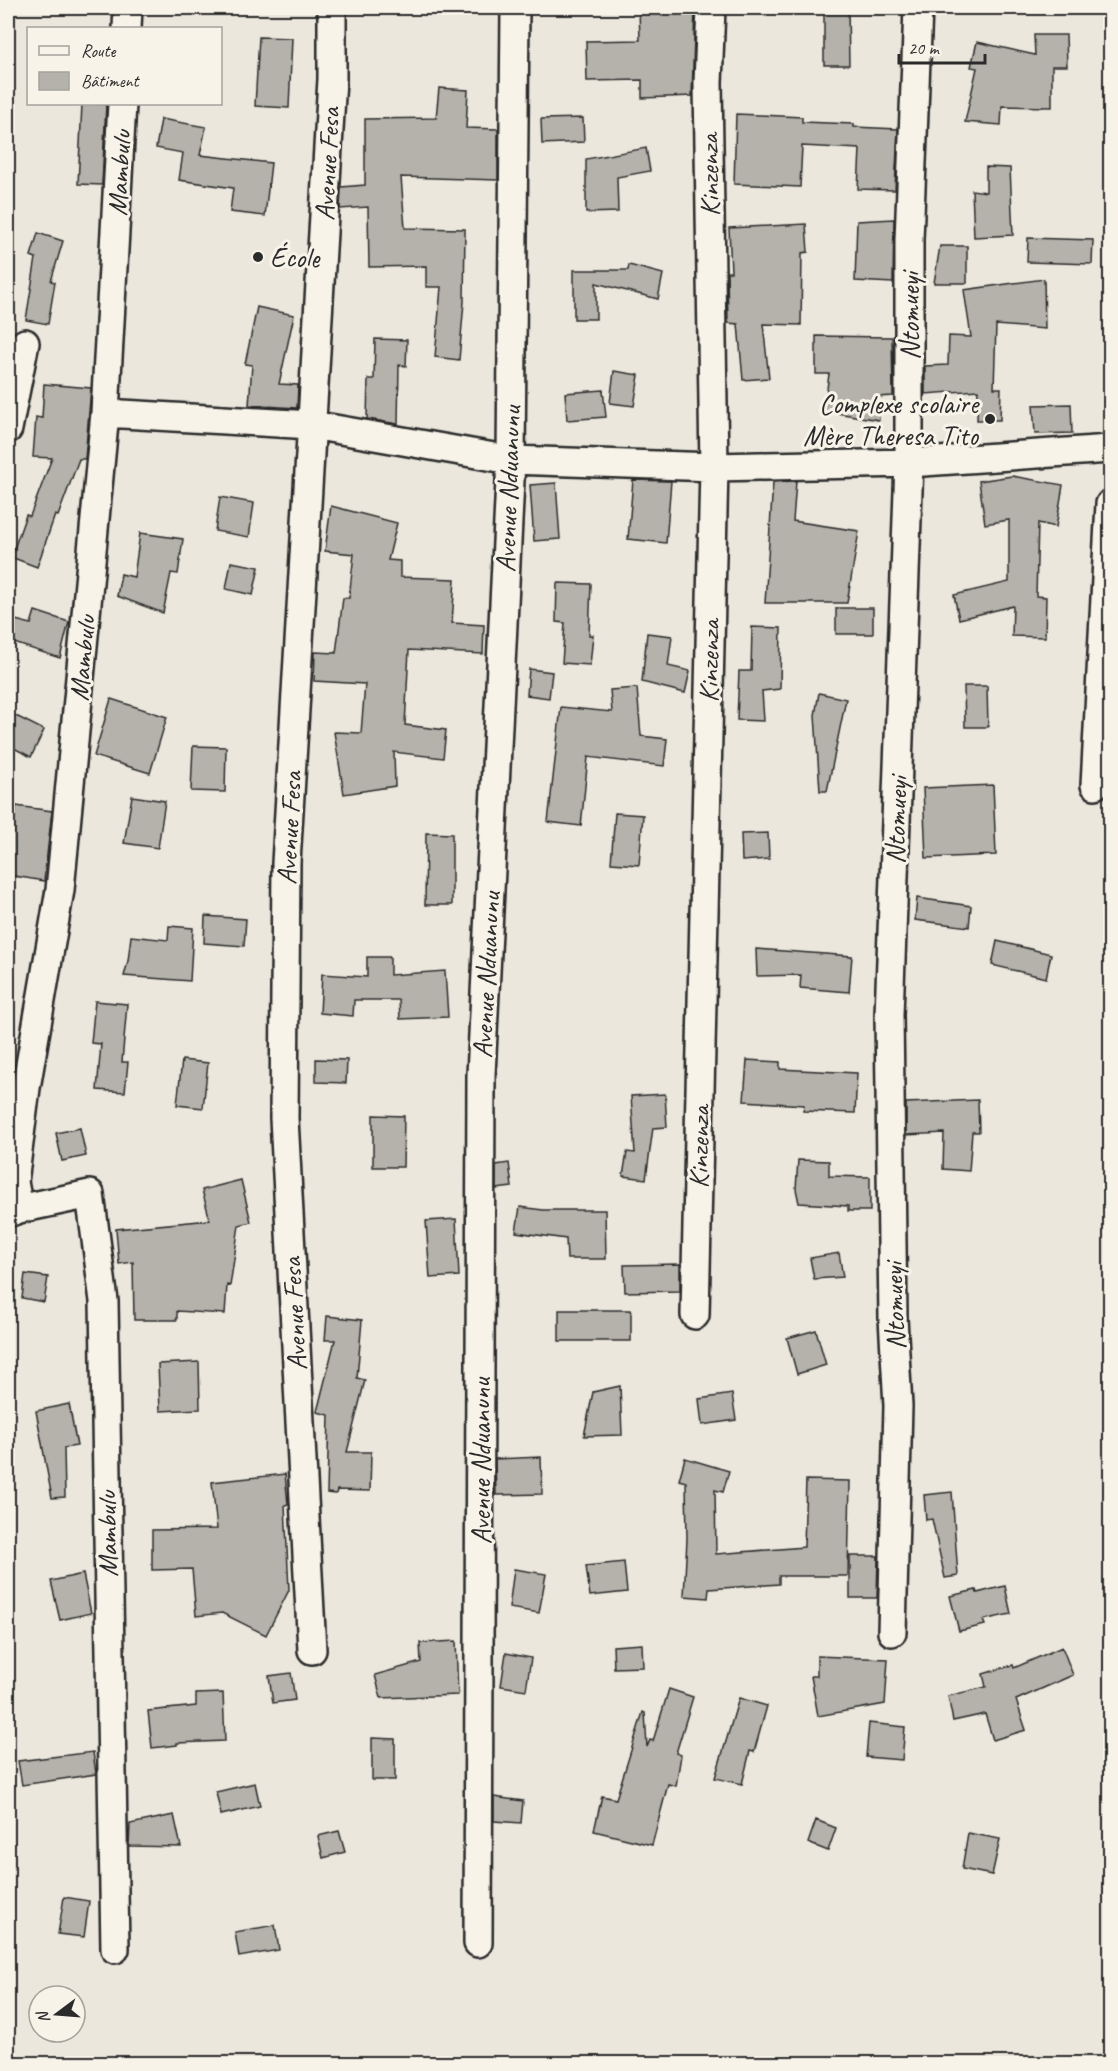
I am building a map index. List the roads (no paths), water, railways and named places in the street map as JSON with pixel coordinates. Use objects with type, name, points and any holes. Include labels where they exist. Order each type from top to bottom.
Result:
[{"type":"street","points":[[127,27],[128,8]]},
{"type":"street","name":"Avenue Fesa","points":[[312,1650],[284,1118],[286,863],[332,79],[332,8]]},
{"type":"street","name":"Avenue Nduanunu","points":[[478,1943],[481,1075],[511,460],[515,8]]},
{"type":"street","name":"Kinzenza","points":[[695,1315],[714,467],[708,83],[711,8]]},
{"type":"street","name":"Ntomueyi","points":[[892,1632],[898,1406],[893,1318],[890,1015],[909,463],[909,240],[918,8]]},
{"type":"street","name":"Mambulu","points":[[114,1949],[104,1301],[90,1194],[13,1211],[14,1182],[26,1088],[60,890],[105,413],[123,105]]},
{"type":"street","points":[[8,429],[25,343]]},
{"type":"street","points":[[105,413],[312,425],[511,460],[714,467],[909,463],[1110,449]]},
{"type":"street","points":[[1095,786],[1110,504]]},
{"type":"place","name":"École","points":[[258,257]]},
{"type":"place","name":"Complexe scolaire Mère Theresa Tito","points":[[990,419]]}]
